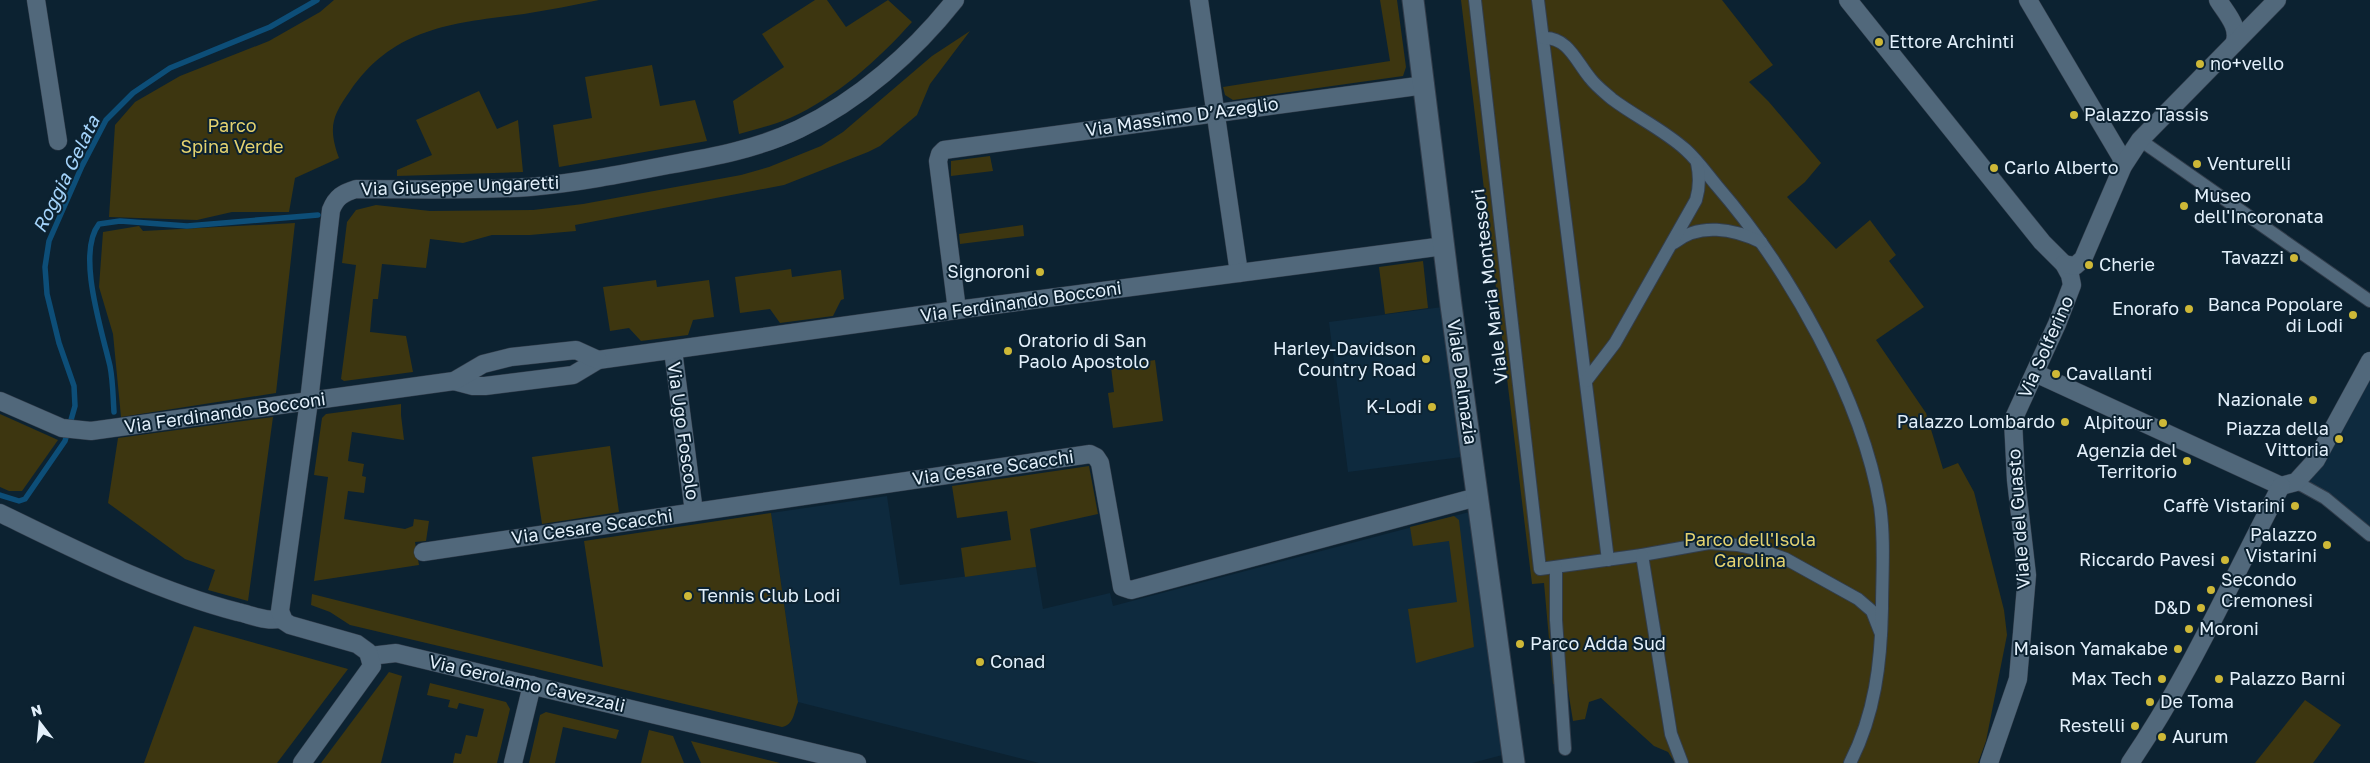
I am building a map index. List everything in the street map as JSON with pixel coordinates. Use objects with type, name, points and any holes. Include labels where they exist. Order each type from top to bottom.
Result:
[{"type":"street","points":[[36,0],[58,141]]},
{"type":"street","name":"Via Giuseppe Ungaretti","points":[[282,618],[280,608],[309,401],[331,210],[334,201],[344,192],[356,189],[466,189],[527,187],[581,182],[720,156],[757,147],[800,129],[850,98],[913,46],[955,0]]},
{"type":"street","points":[[1199,0],[1239,273]]},
{"type":"street","name":"Viale Dalmazia","points":[[1413,0],[1477,497],[1514,763]]},
{"type":"street","name":"Viale Maria Montessori","points":[[1475,0],[1540,569],[1556,567]]},
{"type":"street","points":[[1538,0],[1608,560]]},
{"type":"street","points":[[1848,0],[1881,38],[2042,242],[2064,264],[2075,266],[2083,259],[2123,166],[2140,140],[2277,0]]},
{"type":"street","points":[[2028,0],[2121,157],[2123,166]]},
{"type":"street","points":[[2218,0],[2236,30],[2234,44]]},
{"type":"street","points":[[1544,38],[1550,38],[1563,44],[1602,91],[1672,138],[1696,162],[1746,219],[1794,291],[1842,386],[1870,466],[1880,504],[1883,532],[1881,634],[1873,706],[1862,740],[1850,763]]},
{"type":"street","name":"Via Massimo D’Azeglio","points":[[957,310],[939,168],[940,154],[946,149],[1425,85]]},
{"type":"street","points":[[2140,140],[2370,301]]},
{"type":"street","points":[[1586,381],[1615,343],[1672,244],[1698,194],[1700,175],[1696,162]]},
{"type":"street","points":[[1672,244],[1681,237],[1702,230],[1736,232],[1761,242]]},
{"type":"street","name":"Via Ferdinando Bocconi","points":[[454,381],[473,386],[485,386],[563,376],[582,371],[598,360],[957,310],[1444,246]]},
{"type":"street","name":"Via Solferino","points":[[2014,420],[2071,288],[2070,275],[2064,264]]},
{"type":"street","name":"Via Ferdinando Bocconi","points":[[0,401],[70,429],[104,430],[454,381],[483,364],[502,358],[576,350],[598,360]]},
{"type":"street","name":"Via Ugo Foscolo","points":[[672,350],[694,512]]},
{"type":"street","points":[[2130,763],[2152,732],[2288,484],[2316,460],[2370,361]]},
{"type":"street","points":[[2035,373],[2288,484],[2325,498],[2370,536]]},
{"type":"street","name":"Viale del Guasto","points":[[1989,763],[2018,679],[2027,575],[2016,480],[2014,420]]},
{"type":"street","name":"Via Cesare Scacchi","points":[[423,552],[1090,454],[1096,457],[1100,463],[1122,586],[1131,590],[1477,497]]},
{"type":"street","points":[[0,513],[134,577],[204,603],[268,620],[282,618],[290,625],[357,644],[370,656],[372,666],[370,672],[302,763]]},
{"type":"street","points":[[1565,749],[1556,620],[1556,567],[1642,555],[1708,543],[1761,550],[1786,559],[1858,598],[1872,612],[1881,634]]},
{"type":"street","points":[[1642,555],[1671,734],[1682,763]]},
{"type":"street","name":"Via Gerolamo Cavezzali","points":[[370,656],[396,653],[857,763]]},
{"type":"street","points":[[513,763],[532,685]]},
{"type":"shaded area","points":[[1450,306],[1469,456],[1348,472],[1329,322]]},
{"type":"shaded area","points":[[2370,371],[2370,529],[2309,483]]},
{"type":"shaded area","points":[[887,496],[900,585],[1036,567],[1043,609],[1110,593],[1113,606],[1477,510],[1510,753],[1472,763],[1039,763],[798,702],[771,513]]},
{"type":"green space","name":"Parco Spina Verde","points":[[334,0],[599,0],[449,25],[406,41],[386,53],[367,70],[339,108],[333,130],[339,158],[295,178],[289,212],[232,212],[197,220],[109,217],[115,125],[135,102],[180,76],[269,41],[320,12]]},
{"type":"green space","points":[[815,0],[827,0],[846,27],[888,0],[912,22],[871,64],[824,99],[784,120],[739,134],[733,101],[784,67],[762,34]]},
{"type":"green space","points":[[1380,0],[1397,0],[1406,67],[1403,76],[1233,100],[1225,95],[1223,87],[1390,61]]},
{"type":"green space","name":"Parco dell'Isola Carolina","points":[[1461,0],[1722,0],[1773,65],[1749,82],[1769,102],[1821,163],[1805,182],[1787,197],[1836,249],[1870,220],[1896,255],[1889,261],[1924,307],[1876,340],[1926,413],[1943,469],[1958,463],[1974,492],[2004,610],[2007,635],[1986,741],[1978,763],[1675,763],[1668,752],[1654,746],[1601,698],[1589,702],[1585,719],[1573,721],[1567,684],[1553,684],[1544,583],[1532,584]]},
{"type":"green space","points":[[970,31],[930,84],[917,115],[880,146],[868,152],[784,185],[575,225],[576,231],[530,235],[492,235],[463,243],[430,239],[426,268],[382,264],[378,299],[373,299],[370,332],[406,336],[413,372],[344,381],[341,379],[356,265],[342,263],[347,222],[356,210],[376,205],[430,211],[533,210],[583,204],[741,175],[769,167],[821,146],[843,132],[932,56]]},
{"type":"green space","points":[[652,65],[660,106],[695,100],[707,141],[559,167],[553,125],[592,118],[585,77]]},
{"type":"green space","points":[[479,91],[497,129],[518,120],[523,172],[397,176],[397,170],[432,155],[416,120]]},
{"type":"green space","points":[[990,156],[993,171],[951,176],[951,161]]},
{"type":"green space","points":[[295,223],[276,393],[121,417],[113,334],[99,287],[103,232],[139,226],[143,231]]},
{"type":"green space","points":[[1023,225],[1024,236],[960,244],[959,234]]},
{"type":"green space","points":[[1423,261],[1428,308],[1385,314],[1379,267]]},
{"type":"green space","points":[[791,269],[792,277],[841,270],[844,299],[841,300],[833,316],[780,323],[770,309],[740,313],[735,277]]},
{"type":"green space","points":[[656,280],[657,287],[709,280],[714,317],[693,320],[688,335],[641,341],[629,328],[610,331],[603,287]]},
{"type":"green space","points":[[1155,360],[1163,421],[1113,428],[1108,393],[1114,392],[1111,367]]},
{"type":"green space","points":[[401,404],[404,440],[352,432],[348,461],[364,464],[362,476],[366,477],[364,493],[348,491],[344,519],[405,529],[413,526],[414,519],[429,521],[426,541],[415,542],[419,565],[314,581],[328,477],[314,475],[322,418],[326,414]]},
{"type":"green space","points":[[0,414],[58,440],[22,491],[9,491],[0,487]]},
{"type":"green space","points":[[273,417],[248,601],[208,590],[215,570],[185,559],[108,503],[118,438]]},
{"type":"green space","points":[[610,446],[619,512],[542,524],[532,457]]},
{"type":"green space","points":[[1089,466],[1098,514],[1030,529],[1036,567],[965,577],[961,548],[1011,540],[1007,511],[957,518],[952,486]]},
{"type":"green space","name":"Tennis Club Lodi","points":[[771,513],[798,702],[791,721],[782,727],[350,625],[330,612],[311,605],[312,594],[603,667],[584,541]]},
{"type":"green space","points":[[1454,516],[1459,520],[1474,647],[1416,663],[1408,609],[1457,602],[1449,541],[1413,546],[1410,527]]},
{"type":"green space","points":[[194,626],[348,669],[277,763],[144,763]]},
{"type":"green space","points":[[389,672],[402,676],[381,763],[321,763]]},
{"type":"green space","points":[[430,683],[506,702],[510,709],[497,763],[453,763],[455,753],[461,754],[466,735],[477,737],[484,709],[459,703],[457,709],[448,707],[450,700],[427,695]]},
{"type":"green space","points":[[2305,700],[2341,725],[2313,763],[2255,763]]},
{"type":"green space","points":[[546,712],[619,730],[616,739],[563,727],[555,763],[529,763],[540,715]]},
{"type":"green space","points":[[649,730],[673,736],[684,763],[641,763]]},
{"type":"green space","points":[[691,741],[780,763],[701,763]]},
{"type":"waterway","name":"Roggia Gelata","points":[[0,495],[19,501],[25,499],[65,441],[75,406],[74,386],[59,343],[47,294],[45,267],[49,241],[82,166],[106,120],[133,93],[170,68],[270,27],[317,0]]},
{"type":"waterway","points":[[114,412],[111,372],[97,313],[90,272],[90,254],[93,237],[99,224],[120,221],[187,226],[318,215]]},
{"type":"place","name":"Ettore Archinti","points":[[1879,42]]},
{"type":"place","name":"no+vello","points":[[2200,64]]},
{"type":"place","name":"Palazzo Tassis","points":[[2074,115]]},
{"type":"place","name":"Venturelli","points":[[2197,164]]},
{"type":"place","name":"Carlo Alberto","points":[[1994,168]]},
{"type":"place","name":"Museo dell'Incoronata","points":[[2184,206]]},
{"type":"place","name":"Tavazzi","points":[[2294,258]]},
{"type":"place","name":"Cherie","points":[[2089,265]]},
{"type":"place","name":"Signoroni","points":[[1040,272]]},
{"type":"place","name":"Enorafo","points":[[2189,309]]},
{"type":"place","name":"Banca Popolare di Lodi","points":[[2353,315]]},
{"type":"place","name":"Oratorio di San Paolo Apostolo","points":[[1008,351]]},
{"type":"place","name":"Harley-Davidson Country Road","points":[[1426,359]]},
{"type":"place","name":"Cavallanti","points":[[2056,374]]},
{"type":"place","name":"Nazionale","points":[[2313,400]]},
{"type":"place","name":"K-Lodi","points":[[1432,407]]},
{"type":"place","name":"Palazzo Lombardo","points":[[2065,422]]},
{"type":"place","name":"Alpitour","points":[[2163,423]]},
{"type":"place","name":"Piazza della Vittoria","points":[[2339,439]]},
{"type":"place","name":"Agenzia del Territorio","points":[[2187,461]]},
{"type":"place","name":"Caffè Vistarini","points":[[2295,506]]},
{"type":"place","name":"Palazzo Vistarini","points":[[2327,545]]},
{"type":"place","name":"Riccardo Pavesi","points":[[2225,560]]},
{"type":"place","name":"Secondo Cremonesi","points":[[2211,590]]},
{"type":"place","name":"Tennis Club Lodi","points":[[688,596]]},
{"type":"place","name":"D&D","points":[[2201,608]]},
{"type":"place","name":"Moroni","points":[[2189,629]]},
{"type":"place","name":"Parco Adda Sud","points":[[1520,644]]},
{"type":"place","name":"Maison Yamakabe","points":[[2178,649]]},
{"type":"place","name":"Conad","points":[[980,662]]},
{"type":"place","name":"Max Tech","points":[[2162,679]]},
{"type":"place","name":"Palazzo Barni","points":[[2219,679]]},
{"type":"place","name":"De Toma","points":[[2150,702]]},
{"type":"place","name":"Restelli","points":[[2135,726]]},
{"type":"place","name":"Aurum","points":[[2162,737]]}]
